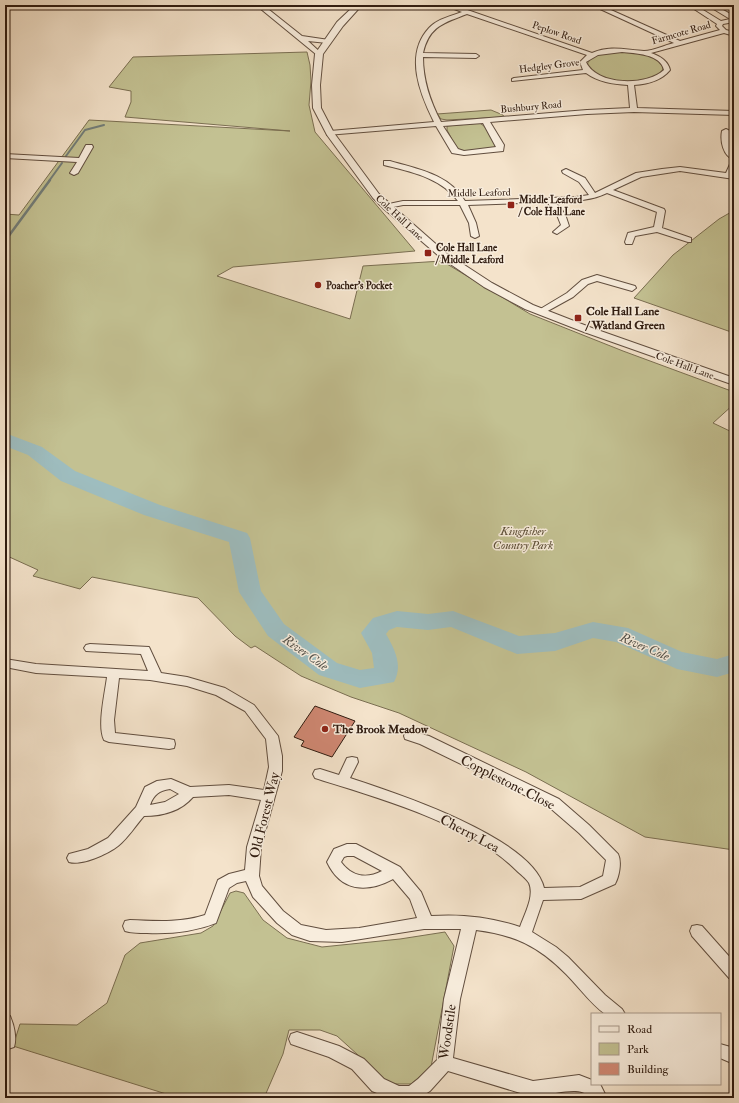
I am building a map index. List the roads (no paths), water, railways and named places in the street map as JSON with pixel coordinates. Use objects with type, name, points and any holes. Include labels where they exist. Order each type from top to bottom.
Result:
[{"type":"street","points":[[259,5],[319,54]]},
{"type":"street","name":"Cole Hall Lane","points":[[359,5],[340,24],[319,54],[316,85],[317,108],[330,133],[376,196],[443,255],[488,285],[528,307],[734,382]]},
{"type":"street","name":"Peplow Road","points":[[447,5],[592,55]]},
{"type":"street","points":[[691,5],[720,23],[734,20]]},
{"type":"street","points":[[710,5],[734,20]]},
{"type":"street","points":[[600,6],[679,43]]},
{"type":"street","points":[[467,12],[440,22],[430,31],[419,55],[421,83],[444,134],[457,152],[500,149],[500,145],[485,120]]},
{"type":"street","points":[[720,23],[719,26],[724,31],[734,34]]},
{"type":"street","name":"Farmcote Road","points":[[644,53],[724,31]]},
{"type":"street","points":[[301,38],[327,41]]},
{"type":"street","points":[[622,50],[644,53],[662,60],[666,65],[667,70],[660,78],[646,81],[630,83],[609,80],[596,76],[587,71],[584,66],[584,62],[592,55],[600,52],[622,50]]},
{"type":"street","points":[[419,55],[476,56]]},
{"type":"street","name":"Hedgley Grove","points":[[514,80],[587,71]]},
{"type":"street","points":[[630,83],[634,110]]},
{"type":"street","name":"Bushbury Road","points":[[330,133],[485,120],[634,110],[734,113]]},
{"type":"street","points":[[726,131],[724,141],[727,149],[734,158]]},
{"type":"street","points":[[74,173],[80,160],[89,147]]},
{"type":"street","points":[[5,156],[80,160]]},
{"type":"street","points":[[388,163],[397,169],[429,174],[443,180],[452,188],[464,203],[475,227],[475,236]]},
{"type":"street","points":[[731,177],[734,164]]},
{"type":"street","points":[[566,171],[582,180],[594,196]]},
{"type":"street","name":"Middle Leaford","points":[[386,206],[404,203],[464,203],[549,200],[594,196],[609,191],[622,182],[639,175],[662,171],[696,171],[731,177]]},
{"type":"street","points":[[609,191],[661,211],[658,229]]},
{"type":"street","points":[[549,200],[561,214],[565,226],[557,232]]},
{"type":"street","points":[[629,242],[631,235],[658,229],[688,240]]},
{"type":"street","points":[[541,311],[570,295],[585,282],[597,278],[632,288]]},
{"type":"street","points":[[90,648],[145,650],[156,675]]},
{"type":"street","name":"Old Forest Way","points":[[5,663],[45,669],[156,675],[213,688],[241,702],[259,716],[272,735],[276,774],[268,796],[254,852],[252,874],[255,887],[261,896],[286,922],[298,931],[324,937],[426,922],[470,923],[491,926],[524,935],[556,955],[603,1004],[616,1013]]},
{"type":"street","points":[[114,673],[108,720],[109,737],[168,744]]},
{"type":"street","name":"Copplestone Close","points":[[410,736],[424,740],[554,804],[584,829],[613,858],[610,880],[581,893],[538,894]]},
{"type":"street","points":[[343,780],[352,762]]},
{"type":"street","name":"Cherry Lea","points":[[320,774],[343,780],[392,797],[462,826],[509,854],[535,880],[538,894]]},
{"type":"street","points":[[74,858],[91,854],[113,842],[141,810],[150,791],[157,786],[171,784],[189,792],[216,788],[239,790],[268,796]]},
{"type":"street","points":[[141,810],[153,811],[166,808],[183,800],[189,792]]},
{"type":"street","points":[[395,871],[416,896],[426,922]]},
{"type":"street","points":[[130,926],[171,928],[199,924],[211,919],[223,884],[234,878],[252,874]]},
{"type":"street","points":[[524,935],[538,894]]},
{"type":"street","name":"Woodstile","points":[[297,1039],[333,1051],[358,1064],[378,1086],[399,1094],[411,1094],[424,1085],[445,1063],[452,999],[470,923]]},
{"type":"street","points":[[697,931],[734,973]]},
{"type":"street","points":[[5,1021],[8,1042]]},
{"type":"street","points":[[721,1052],[734,1056]]},
{"type":"street","points":[[445,1063],[535,1093],[579,1082],[593,1088],[599,1098]]},
{"type":"waterway","points":[[66,156],[85,130],[104,125]]},
{"type":"waterway","points":[[49,181],[62,163]]},
{"type":"waterway","points":[[5,241],[50,180]]},
{"type":"waterway","name":"River Cole","points":[[5,439],[35,451],[68,476],[152,510],[239,538],[250,592],[276,630],[328,669],[360,679],[385,676],[386,658],[373,633],[381,624],[397,619],[428,622],[453,619],[517,645],[555,642],[593,630],[620,634],[677,660],[717,668],[734,663]]},
{"type":"place","name":"Middle Leaford / Cole Hall Lane","points":[[511,205]]},
{"type":"place","name":"Cole Hall Lane / Middle Leaford","points":[[428,253]]},
{"type":"place","name":"Poacher's Pocket","points":[[318,285]]},
{"type":"place","name":"Cole Hall Lane / Watland Green","points":[[578,318]]},
{"type":"place","name":"The Brook Meadow","points":[[325,729]]},
{"type":"park label","name":"Kingfisher Country Park","points":[[523,538]]}]
